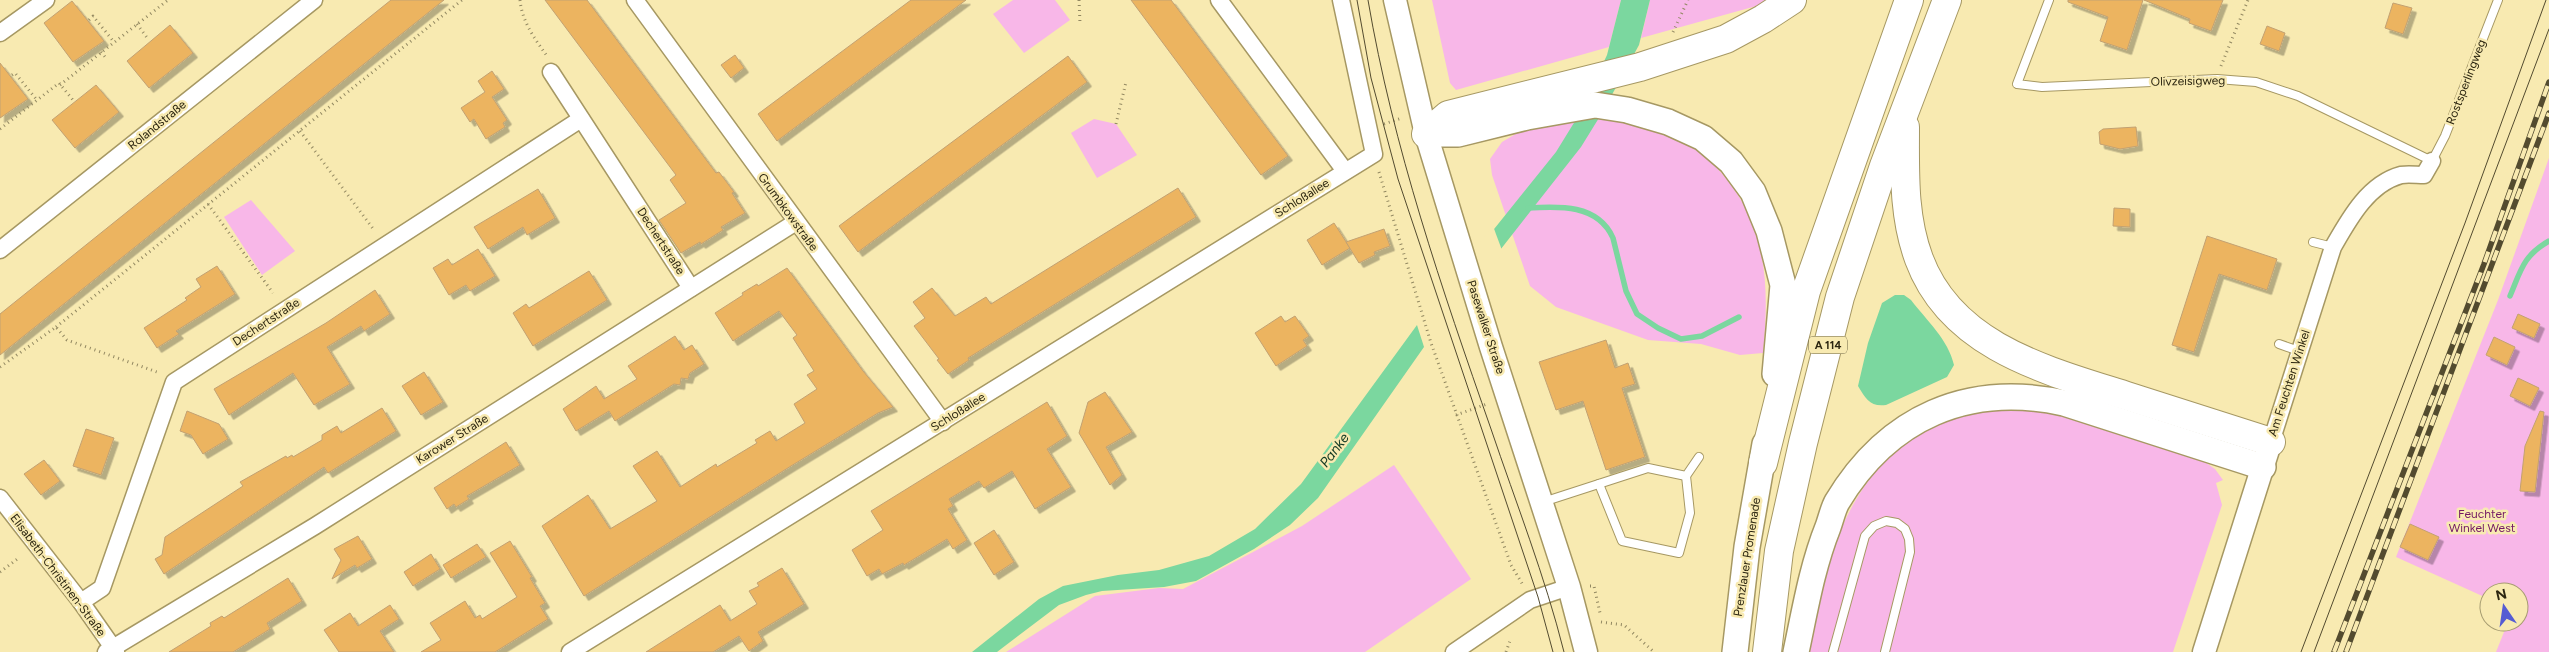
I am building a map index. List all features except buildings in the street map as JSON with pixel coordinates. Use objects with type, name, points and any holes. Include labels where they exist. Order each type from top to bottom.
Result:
[{"type":"highway","points":[[1423,123],[1640,67],[1726,39],[1763,20],[1792,0]]},
{"type":"highway","name":"A 114","points":[[1763,463],[1806,291],[1909,0]]},
{"type":"highway","name":"A 114","points":[[1767,652],[1779,551],[1803,443],[1840,297],[1884,166],[1947,0]]},
{"type":"highway","points":[[1905,112],[1905,203],[1911,236],[1919,260],[1931,284],[1960,320],[2006,352],[2029,363],[2267,454]]},
{"type":"main road","name":"Pasewalker Straße","points":[[1395,0],[1423,123],[1464,259],[1570,587],[1586,652]]},
{"type":"main road","name":"Prenzlauer Promenade","points":[[1423,123],[1458,134],[1528,117],[1595,104],[1627,110],[1668,122],[1703,138],[1731,162],[1753,192],[1769,231],[1782,285],[1779,344],[1763,463],[1747,547],[1735,652]]},
{"type":"main road","points":[[1796,652],[1816,556],[1837,503],[1862,468],[1885,443],[1910,425],[1939,410],[1993,396],[2044,398],[2267,454]]},
{"type":"main road","name":"Am Feuchten Winkel","points":[[2204,652],[2267,454]]},
{"type":"street","points":[[0,33],[46,0]]},
{"type":"street","name":"Rolandstraße","points":[[0,250],[314,0]]},
{"type":"street","name":"Grumbkowstraße","points":[[635,0],[943,422]]},
{"type":"street","points":[[1219,0],[1345,171]]},
{"type":"street","points":[[1341,0],[1369,129]]},
{"type":"street","name":"Dechertstraße","points":[[551,72],[691,288]]},
{"type":"street","name":"Dechertstraße","points":[[81,602],[102,588],[174,382],[581,119]]},
{"type":"street","name":"Schloßallee","points":[[570,652],[1374,154],[1369,129]]},
{"type":"street","name":"Am Feuchten Winkel","points":[[2267,454],[2333,247],[2349,218],[2374,189],[2401,175],[2424,175],[2432,162]]},
{"type":"street","name":"Karower Straße","points":[[112,650],[315,526],[796,222]]},
{"type":"street","name":"Elisabeth-Christinen-Straße","points":[[0,498],[81,602],[112,650]]},
{"type":"street","points":[[1454,652],[1530,600],[1570,587]]},
{"type":"lane","name":"Olivzeisigweg","points":[[2049,0],[2017,84],[2042,87],[2216,78],[2256,82],[2298,96],[2432,162]]},
{"type":"lane","name":"Rostsperlingweg","points":[[2432,162],[2446,136],[2498,0]]},
{"type":"lane","points":[[2313,242],[2333,247]]},
{"type":"lane","points":[[2279,344],[2299,351]]},
{"type":"lane","points":[[1599,484],[1622,541],[1679,553],[1690,513],[1686,476],[1699,457]]},
{"type":"lane","points":[[1543,502],[1648,468],[1686,476]]},
{"type":"lane","points":[[1833,652],[1865,536],[1874,526],[1886,521],[1897,523],[1905,529],[1910,552],[1885,652]]},
{"type":"path","points":[[0,130],[168,0]]},
{"type":"path","points":[[0,367],[56,327],[462,0]]},
{"type":"path","points":[[520,0],[521,11],[528,28],[553,67],[551,72]]},
{"type":"path","points":[[1080,0],[1080,23]]},
{"type":"path","points":[[1669,39],[1688,0]]},
{"type":"path","points":[[2216,78],[2248,0]]},
{"type":"path","points":[[89,20],[93,16],[114,42]]},
{"type":"path","points":[[136,24],[148,39]]},
{"type":"path","points":[[101,52],[106,58]]},
{"type":"path","points":[[12,75],[15,72],[37,100]]},
{"type":"path","points":[[1116,124],[1126,82]]},
{"type":"path","points":[[60,85],[72,100]]},
{"type":"path","points":[[27,108],[30,112]]},
{"type":"path","points":[[1369,129],[1423,123]]},
{"type":"path","points":[[300,130],[374,230]]},
{"type":"path","points":[[1380,172],[1431,343],[1456,415],[1511,566],[1525,587],[1530,600]]},
{"type":"path","points":[[208,204],[273,293]]},
{"type":"path","points":[[56,327],[67,340],[157,372]]},
{"type":"path","points":[[1456,415],[1490,403]]},
{"type":"path","points":[[0,572],[20,557]]},
{"type":"path","points":[[1602,623],[1624,625],[1654,652]]},
{"type":"path","points":[[1506,652],[1511,638]]},
{"type":"green space","points":[[1013,0],[1055,0],[1070,20],[1024,53],[993,14]]},
{"type":"green space","points":[[1432,0],[1621,0],[1609,47],[1456,90],[1450,83]]},
{"type":"green space","points":[[1650,0],[1766,0],[1760,5],[1641,38]]},
{"type":"green space","points":[[1602,113],[1682,138],[1707,158],[1732,186],[1745,207],[1755,229],[1761,253],[1766,301],[1763,353],[1740,355],[1701,344],[1648,340],[1556,307],[1530,286],[1492,175],[1490,159],[1502,142],[1524,129]]},
{"type":"green space","points":[[1094,119],[1116,124],[1137,155],[1097,178],[1071,133]]},
{"type":"green space","name":"Feuchter Winkel West","points":[[2549,158],[2549,652],[2496,652],[2504,632],[2529,632],[2529,582],[2479,582],[2479,594],[2396,557],[2498,300]]},
{"type":"green space","points":[[251,200],[295,251],[262,275],[224,217]]},
{"type":"green space","points":[[2020,408],[2059,414],[2202,460],[2215,469],[2223,480],[2216,483],[2222,505],[2173,652],[1806,652],[1822,583],[1833,549],[1847,516],[1864,486],[1886,460],[1913,437],[1945,420],[1973,413]]},
{"type":"green space","points":[[1394,465],[1471,579],[1365,652],[1006,652],[1095,596],[1159,588],[1183,589],[1302,526]]},
{"type":"water","name":"Panke","points":[[1621,0],[1650,0],[1639,45],[1602,113],[1581,147],[1424,347],[1318,498],[1290,525],[1254,549],[1196,581],[1164,587],[1102,591],[1086,595],[1059,605],[997,652],[972,652],[1039,599],[1063,586],[1118,575],[1159,570],[1209,556],[1255,529],[1301,484],[1417,325],[1556,152],[1580,113],[1607,55]]},
{"type":"water","points":[[1895,295],[1904,295],[1911,300],[1942,339],[1954,365],[1947,377],[1886,405],[1876,405],[1866,398],[1858,386],[1868,343],[1882,303]]},
{"type":"pier","points":[[1493,226],[1503,253],[1425,350],[1416,322]]},
{"type":"waterway","points":[[1528,208],[1565,208],[1588,213],[1598,219],[1613,238],[1626,291],[1637,314],[1658,328],[1681,339],[1702,336],[1739,317]]},
{"type":"waterway","points":[[2510,296],[2520,271],[2528,258],[2533,252],[2549,241]]},
{"type":"tram line","points":[[1357,0],[1371,78],[1398,179],[1538,597],[1553,652]]},
{"type":"tram line","points":[[1368,0],[1378,55],[1420,217],[1539,568],[1564,652]]},
{"type":"tram line","points":[[2301,652],[2465,223],[2546,0]]},
{"type":"tram line","points":[[2314,652],[2549,29]]},
{"type":"railway","points":[[2334,652],[2484,264],[2549,82]]},
{"type":"railway","points":[[2346,652],[2549,113]]}]
